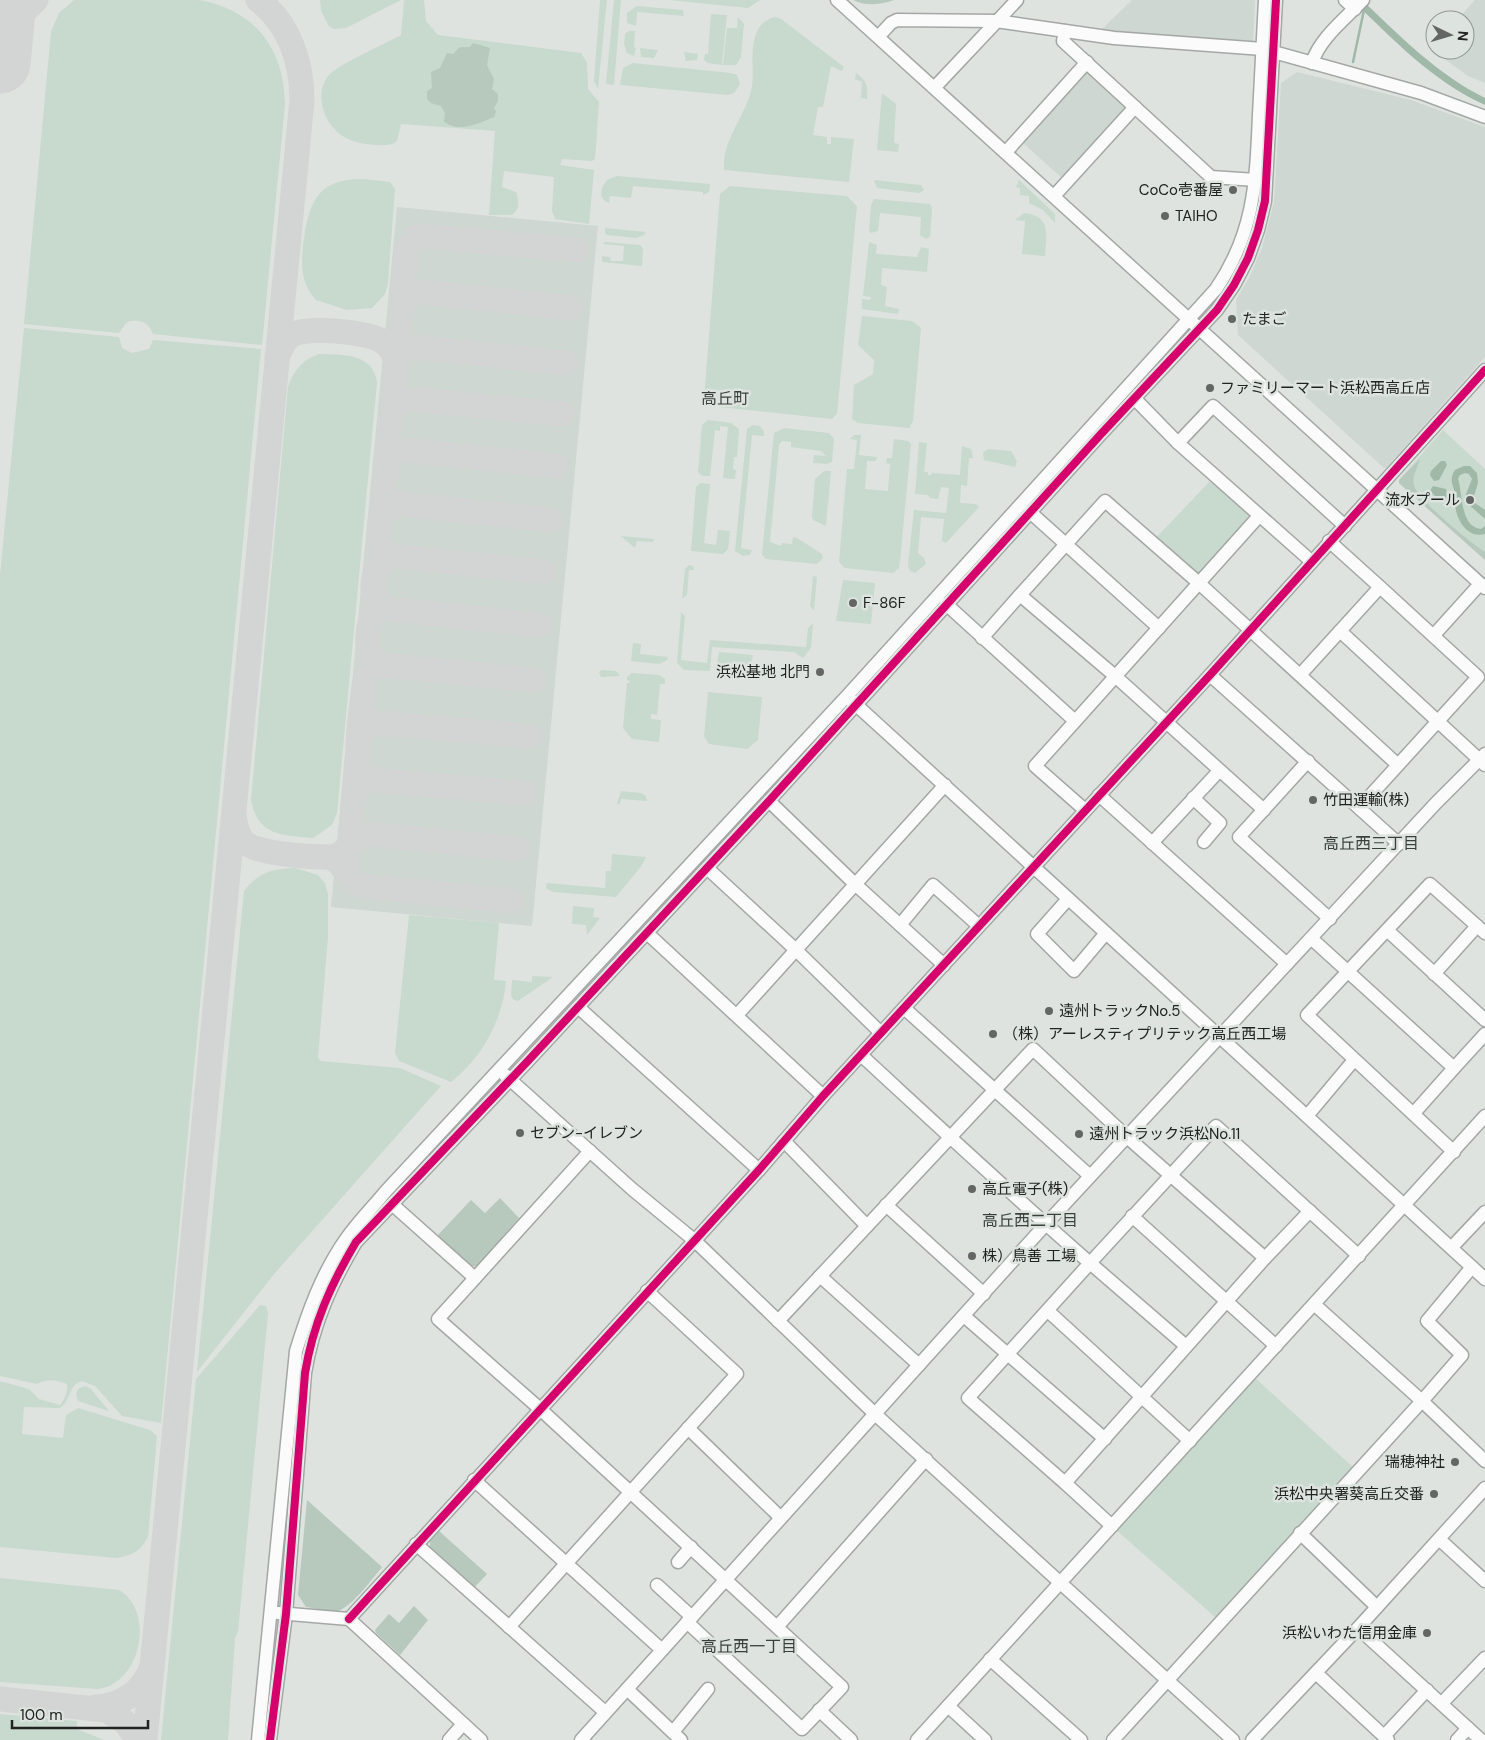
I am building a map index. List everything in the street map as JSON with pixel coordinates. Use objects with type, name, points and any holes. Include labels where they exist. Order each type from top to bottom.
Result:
[{"type":"street","points":[[837,0],[879,36],[1483,586],[1434,635]]},
{"type":"street","points":[[935,87],[1017,0]]},
{"type":"street","points":[[270,1740],[286,1614],[305,1373],[312,1335],[327,1293],[356,1242],[511,1079],[769,801],[946,604],[1217,310],[1234,285],[1248,258],[1258,230],[1267,186],[1268,51],[1265,0]]},
{"type":"street","points":[[258,1740],[296,1352],[309,1310],[328,1267],[346,1238],[386,1191],[847,696],[1216,289],[1237,253],[1251,212],[1256,180],[1268,51],[1276,0]]},
{"type":"street","points":[[1312,63],[1314,55],[1329,36],[1358,6],[1345,0]]},
{"type":"street","points":[[879,36],[891,23],[897,20],[996,21],[1114,38],[1268,51],[1422,93],[1485,117]]},
{"type":"street","points":[[1065,31],[1063,41],[1211,177],[1256,180]]},
{"type":"street","points":[[1006,152],[1087,62]]},
{"type":"street","points":[[1054,196],[1135,107]]},
{"type":"street","points":[[349,1619],[539,1408],[759,1170],[823,1096],[1210,675],[1485,370]]},
{"type":"street","points":[[1135,399],[1178,443],[1258,516],[1311,561]]},
{"type":"street","points":[[1178,443],[1213,406],[1345,526]]},
{"type":"street","points":[[982,638],[1104,501],[1200,584],[1398,765]]},
{"type":"street","points":[[1030,512],[1159,628]]},
{"type":"street","points":[[1085,810],[1035,766],[1200,584],[1258,516]]},
{"type":"street","points":[[1329,542],[1434,635],[1478,677],[1439,723],[1360,808]]},
{"type":"street","points":[[1300,675],[1380,587]]},
{"type":"street","points":[[1020,596],[1115,676],[1164,723],[1264,810]]},
{"type":"street","points":[[946,604],[1075,721]]},
{"type":"street","points":[[581,1740],[1090,1176],[1312,939],[1436,803],[1483,760],[1439,723],[1340,631]]},
{"type":"street","points":[[1210,675],[1399,844]]},
{"type":"street","points":[[847,696],[1485,1278]]},
{"type":"street","points":[[1308,761],[1239,837],[1330,919]]},
{"type":"street","points":[[1152,843],[1219,771]]},
{"type":"street","points":[[737,1015],[945,785]]},
{"type":"street","points":[[1099,795],[1288,964]]},
{"type":"street","points":[[1193,798],[1220,823],[1204,842]]},
{"type":"street","points":[[769,801],[855,884],[944,965]]},
{"type":"street","points":[[707,868],[796,950],[881,1033]]},
{"type":"street","points":[[1434,974],[1481,930],[1430,884],[1388,931],[1307,1015],[1454,1152]]},
{"type":"street","points":[[900,925],[933,886],[979,926]]},
{"type":"street","points":[[1068,898],[1037,934],[1074,971],[1106,933]]},
{"type":"street","points":[[1388,931],[1485,1020]]},
{"type":"street","points":[[647,933],[823,1096]]},
{"type":"street","points":[[1312,939],[1454,1068]]},
{"type":"street","points":[[578,1007],[759,1170]]},
{"type":"street","points":[[904,1008],[1090,1176]]},
{"type":"street","points":[[1414,1113],[1485,1034]]},
{"type":"street","points":[[778,1321],[1033,1049],[1127,1137],[1265,1258]]},
{"type":"street","points":[[861,1056],[1046,1224],[1186,1346]]},
{"type":"street","points":[[1307,1116],[1354,1060]]},
{"type":"street","points":[[499,1070],[632,1189],[694,1240],[875,1414],[1233,1740]]},
{"type":"street","points":[[919,1739],[1485,1116]]},
{"type":"street","points":[[1112,1526],[968,1398],[1170,1174],[1216,1126],[1359,1256]]},
{"type":"street","points":[[784,1142],[867,1226]]},
{"type":"street","points":[[590,1151],[438,1319],[539,1408],[842,1687],[802,1729],[689,1620],[658,1585]]},
{"type":"street","points":[[393,1205],[475,1278]]},
{"type":"street","points":[[886,1206],[984,1294]]},
{"type":"street","points":[[1065,1483],[1227,1300],[1310,1211]]},
{"type":"street","points":[[1452,1247],[1485,1212]]},
{"type":"street","points":[[1132,1216],[1276,1346]]},
{"type":"street","points":[[1113,1740],[1167,1678],[1422,1402],[1462,1356],[1427,1321],[1472,1267]]},
{"type":"street","points":[[820,1276],[919,1365]]},
{"type":"street","points":[[509,1628],[737,1374],[647,1291]]},
{"type":"street","points":[[1315,1305],[1485,1460]]},
{"type":"street","points":[[1048,1311],[1190,1441]]},
{"type":"street","points":[[964,1316],[1009,1353],[1104,1439]]},
{"type":"street","points":[[688,1428],[781,1518]]},
{"type":"street","points":[[777,1627],[926,1459]]},
{"type":"street","points":[[474,1480],[567,1562],[662,1650]]},
{"type":"street","points":[[1252,1740],[1358,1628],[1485,1488]]},
{"type":"street","points":[[1300,1533],[1377,1607]]},
{"type":"street","points":[[1439,1539],[1485,1581]]},
{"type":"street","points":[[416,1544],[605,1712]]},
{"type":"street","points":[[678,1562],[691,1548]]},
{"type":"street","points":[[271,1612],[349,1619],[481,1740]]},
{"type":"street","points":[[1358,1628],[1481,1740]]},
{"type":"street","points":[[990,1659],[1081,1740]]},
{"type":"street","points":[[1442,1704],[1484,1661]]},
{"type":"street","points":[[1316,1673],[1386,1738],[1427,1690]]},
{"type":"street","points":[[627,1689],[677,1736],[708,1689]]},
{"type":"street","points":[[948,1706],[985,1740]]},
{"type":"street","points":[[819,1710],[851,1740]]},
{"type":"street","points":[[449,1740],[463,1724]]},
{"type":"street","points":[[1457,1740],[1468,1728]]},
{"type":"shaded area","points":[[74,0],[200,0],[220,5],[237,13],[251,23],[272,50],[279,66],[285,104],[262,345],[153,334],[149,326],[134,320],[126,323],[119,333],[24,324],[51,32],[59,13]]},
{"type":"shaded area","points":[[320,0],[401,0],[346,28],[334,29],[329,26],[321,11]]},
{"type":"shaded area","points":[[404,0],[424,0],[426,21],[438,35],[581,53],[587,63],[588,89],[599,102],[595,159],[592,161],[562,159],[560,165],[594,170],[589,224],[555,219],[552,211],[554,177],[504,171],[502,187],[516,192],[518,207],[512,215],[489,215],[495,131],[401,124],[395,143],[376,145],[350,140],[332,126],[327,119],[322,102],[324,84],[328,76],[351,60],[401,35]]},
{"type":"shaded area","points":[[600,0],[607,0],[598,89],[594,81]]},
{"type":"shaded area","points":[[614,0],[621,0],[614,85],[606,84]]},
{"type":"shaded area","points":[[670,0],[760,0],[748,8]]},
{"type":"shaded area","points":[[853,0],[894,0],[873,4]]},
{"type":"shaded area","points":[[1132,0],[1255,0],[1253,42],[1251,44],[1099,32]]},
{"type":"shaded area","points":[[1352,0],[1362,0],[1425,58],[1425,60],[1485,98],[1485,105],[1430,72]]},
{"type":"shaded area","points":[[1475,0],[1485,0],[1485,83],[1468,76],[1446,60],[1475,60],[1475,10],[1466,10]]},
{"type":"shaded area","points":[[637,6],[683,10],[684,16],[637,12],[636,26],[627,23],[627,13]]},
{"type":"shaded area","points":[[711,14],[727,15],[722,65],[708,63],[704,60],[705,54],[708,54]]},
{"type":"shaded area","points":[[738,17],[744,24],[741,57],[736,65],[723,65],[727,28],[737,28]]},
{"type":"shaded area","points":[[775,17],[781,19],[844,67],[842,71],[831,66],[823,107],[818,107],[813,135],[827,137],[827,144],[831,144],[831,137],[854,139],[849,182],[724,170],[724,158],[730,138],[745,108],[752,87],[753,46],[756,34],[763,23]]},
{"type":"shaded area","points":[[629,31],[635,31],[634,47],[636,48],[634,56],[627,53],[624,44],[625,34]]},
{"type":"shaded area","points":[[473,43],[490,48],[487,65],[494,79],[492,89],[498,94],[498,101],[494,108],[496,112],[494,117],[482,122],[456,127],[444,122],[445,113],[441,106],[431,103],[427,99],[427,91],[432,88],[431,72],[440,68],[447,53],[453,54],[459,48],[470,47]]},
{"type":"shaded area","points":[[640,48],[658,50],[654,58],[641,57]]},
{"type":"shaded area","points":[[684,52],[698,54],[697,60],[686,61]]},
{"type":"shaded area","points":[[633,63],[731,73],[737,75],[740,84],[734,93],[728,95],[620,85],[623,68]]},
{"type":"shaded area","points":[[1085,70],[1089,70],[1127,105],[1127,109],[1065,178],[1062,178],[1022,142]]},
{"type":"shaded area","points":[[1297,72],[1411,100],[1485,127],[1485,357],[1386,468],[1238,335],[1236,300],[1250,276],[1262,248],[1274,202],[1281,83]]},
{"type":"shaded area","points":[[856,73],[866,84],[867,99],[861,98],[862,82],[855,79]]},
{"type":"shaded area","points":[[882,93],[896,104],[894,143],[899,144],[898,152],[877,150]]},
{"type":"shaded area","points":[[617,176],[710,184],[709,192],[703,195],[703,192],[633,186],[631,198],[610,196],[609,203],[606,202],[601,196],[602,188],[607,180]]},
{"type":"shaded area","points":[[364,179],[390,182],[395,189],[388,283],[385,294],[372,308],[347,310],[316,300],[311,294],[303,274],[303,246],[308,218],[317,196],[335,183]]},
{"type":"shaded area","points":[[874,180],[921,185],[924,190],[919,193],[877,188]]},
{"type":"shaded area","points":[[1019,180],[1055,214],[1055,223],[1043,210],[1029,203],[1029,196],[1020,195],[1020,188],[1016,187]]},
{"type":"shaded area","points":[[730,186],[847,196],[857,206],[837,414],[832,419],[709,406],[704,400],[720,194]]},
{"type":"shaded area","points":[[874,199],[930,204],[932,209],[930,237],[926,239],[920,235],[921,217],[880,213],[878,231],[871,233],[869,231],[871,205]]},
{"type":"shaded area","points":[[397,207],[598,226],[532,926],[331,907]]},
{"type":"shaded area","points":[[1024,213],[1033,215],[1043,222],[1046,234],[1045,256],[1022,254],[1025,221],[1015,220]]},
{"type":"shaded area","points":[[605,228],[646,232],[644,235],[636,238],[607,235]]},
{"type":"shaded area","points":[[605,242],[640,245],[643,248],[642,266],[602,262],[602,256],[610,257],[611,261],[623,261],[624,246],[603,244]]},
{"type":"shaded area","points":[[869,242],[877,245],[876,254],[917,257],[921,247],[929,249],[927,272],[882,268],[881,285],[887,287],[885,306],[899,309],[898,314],[862,309],[862,299],[870,300],[871,297],[863,296]]},
{"type":"shaded area","points":[[862,316],[912,321],[921,328],[913,421],[909,428],[858,423],[852,419],[854,385],[873,374],[874,360],[858,345]]},
{"type":"shaded area","points":[[24,328],[119,337],[122,348],[132,353],[149,349],[153,340],[261,349],[161,1423],[122,1416],[95,1386],[82,1381],[74,1386],[64,1405],[60,1408],[24,1407],[22,1434],[63,1438],[66,1415],[78,1408],[150,1430],[157,1436],[148,1537],[135,1552],[116,1558],[0,1547],[0,1381],[29,1389],[39,1399],[60,1405],[66,1395],[67,1387],[67,1384],[55,1381],[48,1380],[37,1384],[0,1376],[0,575]]},
{"type":"shaded area","points":[[319,354],[346,355],[363,360],[374,372],[377,382],[337,813],[332,825],[313,838],[273,832],[259,821],[251,800],[288,387],[299,366]]},
{"type":"shaded area","points":[[708,420],[731,423],[739,429],[737,457],[734,457],[733,469],[736,470],[735,479],[723,478],[728,427],[720,426],[720,431],[715,430],[710,476],[702,476],[698,472],[702,425]]},
{"type":"shaded area","points":[[753,425],[760,426],[764,436],[752,435],[741,548],[752,550],[750,555],[743,556],[735,551],[747,429]]},
{"type":"shaded area","points":[[784,428],[829,433],[834,439],[832,462],[827,464],[813,463],[814,455],[826,456],[821,451],[791,447],[791,442],[782,441],[779,445],[770,542],[781,546],[782,543],[792,544],[793,537],[797,538],[822,554],[823,558],[817,564],[766,559],[762,555],[774,433]]},
{"type":"shaded area","points":[[1443,430],[1485,469],[1485,560],[1399,483],[1399,480]]},
{"type":"shaded area","points":[[854,435],[861,435],[859,455],[877,457],[876,461],[867,461],[865,489],[888,491],[890,464],[886,463],[887,458],[892,458],[894,439],[908,441],[911,444],[900,562],[899,568],[893,573],[845,568],[839,562],[847,469],[854,469],[857,440],[850,439]]},
{"type":"shaded area","points":[[919,442],[927,443],[924,472],[928,472],[928,475],[932,473],[960,475],[962,446],[971,449],[973,458],[969,458],[967,486],[961,485],[960,503],[976,504],[979,507],[946,543],[942,541],[944,519],[921,517],[918,553],[924,558],[926,564],[915,573],[910,571],[908,566],[914,510],[946,513],[949,488],[941,487],[938,499],[930,498],[928,495],[915,494]]},
{"type":"shaded area","points":[[988,449],[1011,451],[1017,461],[1015,467],[984,460],[983,453]]},
{"type":"shaded area","points":[[1420,459],[1414,478],[1417,492],[1445,520],[1485,552],[1485,560],[1399,483],[1399,480]]},
{"type":"shaded area","points":[[1441,461],[1445,461],[1447,465],[1439,480],[1434,481],[1430,475],[1431,471]]},
{"type":"shaded area","name":"流水プール","points":[[1464,466],[1470,466],[1477,473],[1478,483],[1473,499],[1475,503],[1485,510],[1485,519],[1468,504],[1466,494],[1472,479],[1469,474],[1465,473],[1460,475],[1458,479],[1466,516],[1474,527],[1481,529],[1485,526],[1485,534],[1473,534],[1468,531],[1460,521],[1456,510],[1452,477],[1455,470]]},
{"type":"shaded area","points":[[824,471],[831,471],[826,526],[813,520],[812,516],[815,479]]},
{"type":"shaded area","points":[[1213,478],[1256,516],[1200,578],[1154,540]]},
{"type":"shaded area","points":[[700,483],[710,484],[704,543],[716,545],[718,530],[730,531],[728,549],[723,554],[691,551],[696,487]]},
{"type":"shaded area","points":[[1433,486],[1446,489],[1448,498],[1443,501],[1438,499],[1430,491]]},
{"type":"shaded area","points":[[621,536],[654,539],[653,542],[637,541],[635,548]]},
{"type":"shaded area","points":[[689,565],[693,566],[694,570],[689,570],[687,595],[682,599],[685,569]]},
{"type":"shaded area","points":[[813,576],[817,577],[814,611],[810,606]]},
{"type":"shaded area","points":[[843,580],[875,583],[871,624],[836,621]]},
{"type":"shaded area","points":[[681,612],[685,616],[681,660],[707,663],[710,640],[806,647],[808,628],[813,623],[811,648],[803,658],[794,652],[712,647],[710,671],[684,670],[677,663]]},
{"type":"shaded area","points":[[633,643],[641,644],[640,654],[668,657],[667,660],[659,664],[631,661]]},
{"type":"shaded area","points":[[719,652],[753,655],[749,675],[718,673],[716,669]]},
{"type":"shaded area","points":[[602,670],[616,671],[620,676],[601,677],[599,672]]},
{"type":"shaded area","points":[[632,673],[659,675],[665,679],[665,684],[660,684],[657,715],[651,714],[651,719],[661,720],[659,742],[632,739],[623,728],[627,683],[630,681],[627,680],[627,677]]},
{"type":"shaded area","points":[[708,692],[762,697],[758,740],[747,749],[709,744],[704,736]]},
{"type":"shaded area","points":[[621,791],[641,793],[646,796],[647,801],[621,799],[620,804],[617,804]]},
{"type":"shaded area","points":[[612,854],[646,857],[642,865],[616,897],[553,892],[546,888],[547,883],[605,888],[606,871],[611,871]]},
{"type":"shaded area","points":[[295,868],[318,875],[325,883],[328,894],[328,936],[318,1058],[321,1061],[400,1068],[441,1086],[275,1273],[197,1372],[244,891],[255,880],[266,873],[279,869]]},
{"type":"shaded area","points":[[573,906],[594,908],[593,917],[600,918],[587,935],[586,925],[572,924]]},
{"type":"shaded area","points":[[409,915],[499,923],[494,980],[506,981],[501,1009],[481,1050],[451,1082],[399,1061],[395,1053]]},
{"type":"shaded area","points":[[532,976],[553,977],[518,1001],[514,1000],[511,996],[512,980],[532,982]]},
{"type":"shaded area","points":[[500,1198],[519,1218],[477,1266],[469,1266],[437,1236],[471,1200],[485,1213]]},
{"type":"shaded area","points":[[260,1305],[266,1306],[268,1313],[238,1632],[235,1638],[228,1740],[161,1740],[196,1379]]},
{"type":"shaded area","points":[[1254,1377],[1355,1469],[1221,1617],[1215,1617],[1115,1529]]},
{"type":"shaded area","points":[[85,1386],[90,1388],[109,1411],[78,1401],[76,1394],[78,1389]]},
{"type":"shaded area","points":[[307,1500],[382,1567],[349,1605],[337,1611],[306,1607],[298,1595]]},
{"type":"shaded area","points":[[439,1531],[487,1574],[473,1589],[430,1550],[430,1541]]},
{"type":"shaded area","points":[[0,1578],[119,1590],[129,1599],[136,1610],[139,1623],[140,1637],[132,1664],[123,1676],[111,1685],[98,1689],[0,1682]]},
{"type":"shaded area","points":[[414,1606],[428,1620],[400,1655],[375,1630],[389,1614],[399,1623]]},
{"type":"shaded area","points":[[0,1714],[77,1721],[77,1729],[104,1740],[0,1740]]},
{"type":"waterway","points":[[1353,62],[1364,10]]},
{"type":"taxiway","points":[[1,51],[17,18],[36,0]]},
{"type":"taxiway","points":[[145,1740],[302,100],[299,72],[292,44],[278,20],[258,0]]},
{"type":"taxiway","points":[[397,364],[407,250],[415,238],[424,236],[577,250]]},
{"type":"taxiway","points":[[402,305],[408,295],[421,292],[572,308]]},
{"type":"taxiway","points":[[277,357],[281,347],[292,335],[299,332],[336,331],[373,337],[380,340],[391,350],[397,364],[379,537],[384,551],[394,556],[384,559],[374,579],[373,587],[376,600],[388,609],[381,609],[373,613],[369,627],[369,650],[376,662],[383,665],[373,667],[366,675],[358,739],[360,772],[371,780],[525,793]]},
{"type":"taxiway","points":[[397,360],[403,350],[416,347],[566,363]]},
{"type":"taxiway","points":[[392,411],[399,401],[411,399],[562,414]]},
{"type":"taxiway","points":[[387,463],[393,453],[406,450],[557,466]]},
{"type":"taxiway","points":[[381,517],[387,507],[400,504],[551,520]]},
{"type":"taxiway","points":[[394,556],[545,572]]},
{"type":"taxiway","points":[[388,609],[539,625]]},
{"type":"taxiway","points":[[383,665],[534,680]]},
{"type":"taxiway","points":[[360,735],[366,725],[379,723],[530,736]]},
{"type":"taxiway","points":[[349,854],[357,759]]},
{"type":"taxiway","points":[[234,815],[239,835],[243,841],[250,846],[286,854],[334,857],[359,838],[370,834],[518,849]]},
{"type":"taxiway","points":[[329,857],[339,863],[352,880],[362,886],[513,901]]},
{"type":"taxiway","points":[[96,1707],[114,1704],[137,1690],[152,1666]]},
{"type":"taxiway","points":[[0,1699],[106,1710],[125,1722],[138,1740]]},
{"type":"runway","points":[[0,63],[6,0]]},
{"type":"cycle path","points":[[270,1740],[286,1614],[308,1355],[324,1305],[356,1242],[526,1063],[769,801],[1101,434],[1217,310],[1234,285],[1248,258],[1258,230],[1265,201],[1276,0]]},
{"type":"cycle path","points":[[349,1619],[759,1170],[823,1096],[1210,675],[1485,370]]},
{"type":"place","name":"CoCo壱番屋","points":[[1233,190]]},
{"type":"place","name":"TAIHO","points":[[1165,216]]},
{"type":"place","name":"たまご","points":[[1232,319]]},
{"type":"place","name":"ファミリーマート浜松西高丘店","points":[[1210,388]]},
{"type":"place","name":"流水プール","points":[[1470,500]]},
{"type":"place","name":"F-86F","points":[[853,603]]},
{"type":"place","name":"浜松基地 北門","points":[[820,672]]},
{"type":"place","name":"竹田運輸(株)","points":[[1313,800]]},
{"type":"place","name":"遠州トラックNo.5","points":[[1049,1011]]},
{"type":"place","name":"（株）アーレスティプリテック高丘西工場","points":[[993,1034]]},
{"type":"place","name":"セブン-イレブン","points":[[520,1133]]},
{"type":"place","name":"遠州トラック浜松No.11","points":[[1079,1134]]},
{"type":"place","name":"高丘電子(株)","points":[[972,1189]]},
{"type":"place","name":"株）鳥善 工場","points":[[972,1256]]},
{"type":"place","name":"瑞穂神社","points":[[1455,1462]]},
{"type":"place","name":"浜松中央署葵高丘交番","points":[[1434,1494]]},
{"type":"place","name":"浜松いわた信用金庫","points":[[1427,1633]]},
{"type":"district","name":"高丘町","points":[[725,398]]},
{"type":"district","name":"高丘西三丁目","points":[[1371,843]]},
{"type":"district","name":"高丘西二丁目","points":[[1030,1220]]},
{"type":"district","name":"高丘西一丁目","points":[[749,1646]]}]
